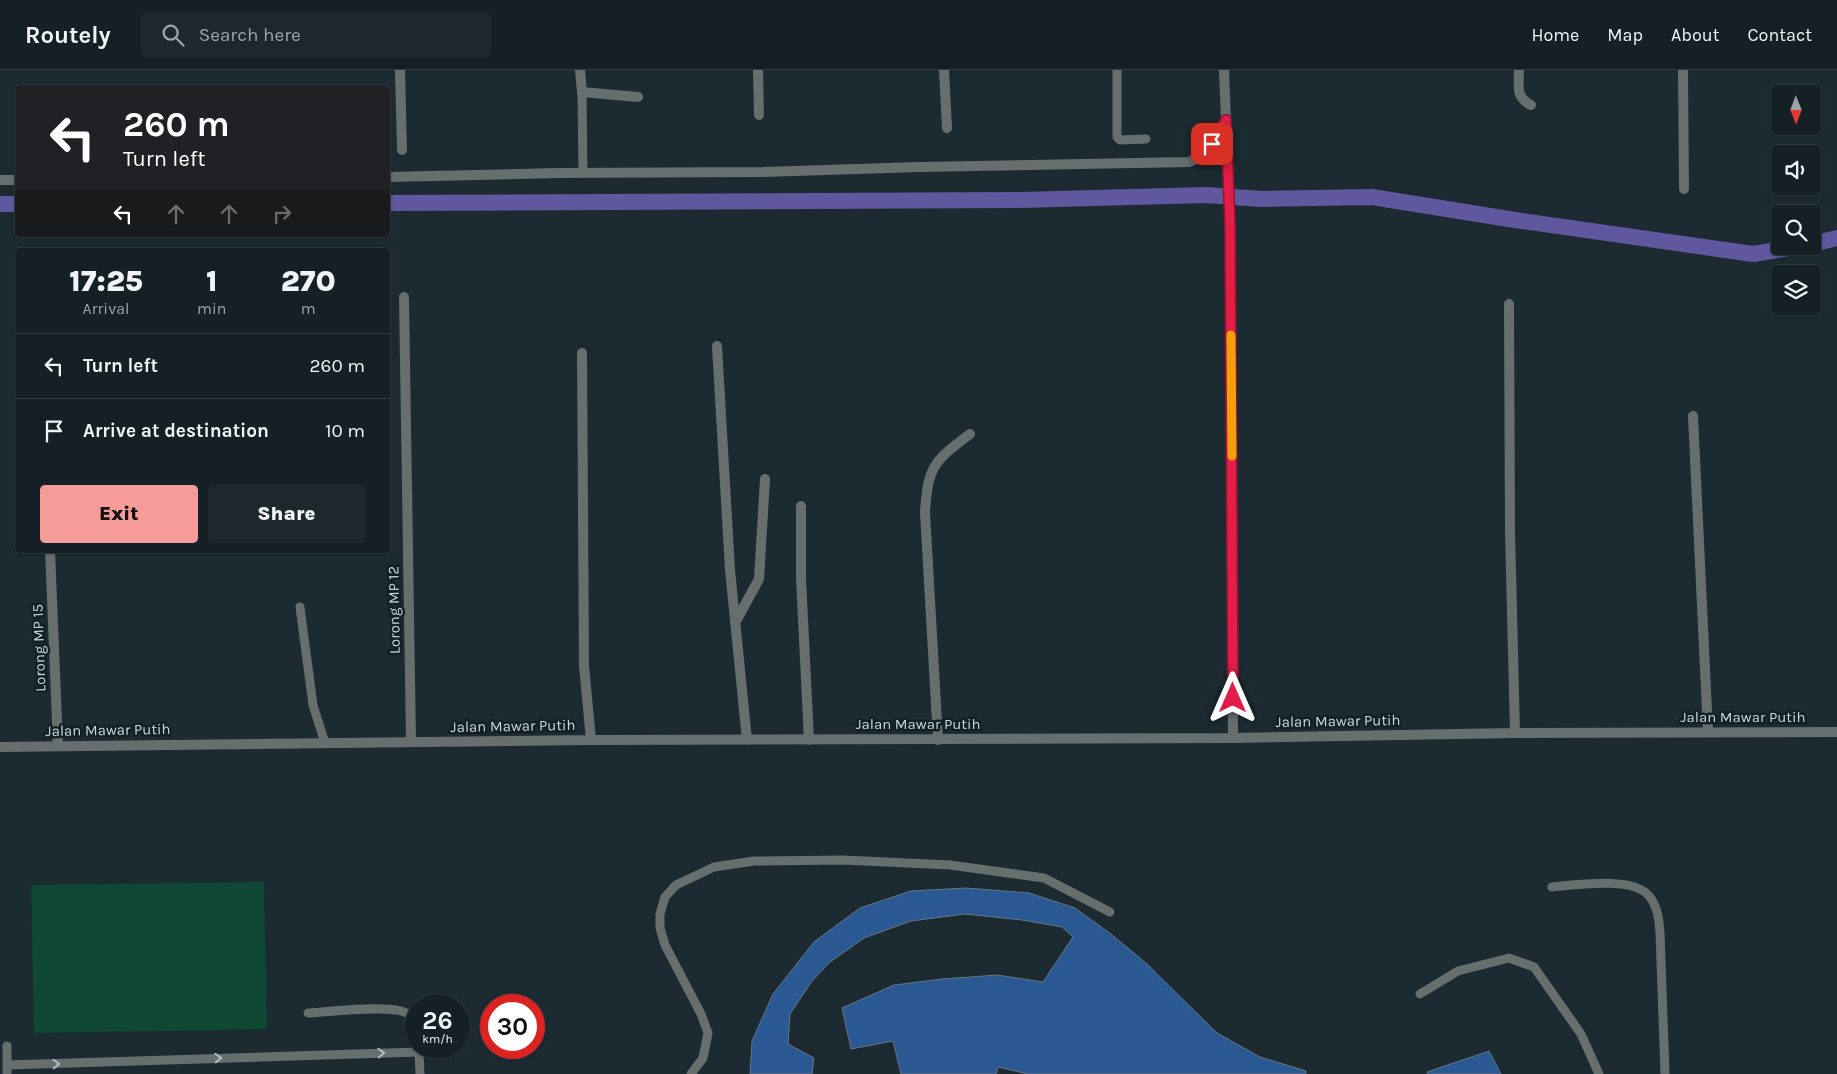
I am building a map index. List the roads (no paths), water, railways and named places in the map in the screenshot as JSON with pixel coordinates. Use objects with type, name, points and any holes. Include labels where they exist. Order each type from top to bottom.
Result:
[{"type":"street","points":[[400,70],[402,150]]},
{"type":"street","points":[[580,70],[582,92],[638,97]]},
{"type":"street","points":[[758,70],[759,115]]},
{"type":"street","points":[[944,70],[947,128]]},
{"type":"street","points":[[1224,70],[1230,225],[1234,738]]},
{"type":"street","points":[[1519,70],[1518,92],[1523,101],[1531,105]]},
{"type":"street","points":[[1683,70],[1684,189]]},
{"type":"street","points":[[390,177],[763,172],[1188,162],[1200,158],[1212,144],[1226,120]]},
{"type":"street","points":[[0,180],[15,180]]},
{"type":"street","name":"Lorong MP 12","points":[[404,297],[411,742]]},
{"type":"street","points":[[1508,304],[1510,531],[1515,733]]},
{"type":"street","points":[[718,346],[729,560],[747,740]]},
{"type":"street","points":[[582,353],[584,666],[591,740]]},
{"type":"street","points":[[1693,416],[1708,732]]},
{"type":"street","points":[[938,740],[925,512],[926,495],[929,477],[934,465],[944,454],[970,434]]},
{"type":"street","points":[[735,624],[759,579],[765,479]]},
{"type":"street","points":[[801,506],[800,579],[809,740]]},
{"type":"street","name":"Lorong MP 15","points":[[50,553],[58,746]]},
{"type":"street","name":"Jalan Mawar Putih","points":[[0,746],[1837,732]]},
{"type":"lane","points":[[1117,70],[1117,137],[1120,140],[1146,139]]},
{"type":"lane","points":[[582,92],[583,173]]},
{"type":"lane","points":[[300,607],[313,705],[325,743]]},
{"type":"lane","points":[[691,1074],[703,1058],[708,1033],[701,1014],[665,945],[660,928],[660,914],[665,897],[676,885],[714,867],[754,861],[833,860],[950,865],[1044,878],[1110,912]]},
{"type":"lane","points":[[1552,887],[1620,884],[1637,887],[1649,895],[1657,911],[1660,933],[1665,1074]]},
{"type":"lane","points":[[1420,994],[1458,971],[1509,958],[1534,967],[1581,1034],[1599,1074]]},
{"type":"lane","points":[[308,1013],[384,1008],[405,1012]]},
{"type":"lane","points":[[7,1046],[7,1070],[405,1051]]},
{"type":"lane","points":[[419,1059],[420,1074]]},
{"type":"waterway","points":[[390,203],[1020,200],[1206,195],[1262,199],[1372,197],[1515,220],[1753,254],[1771,251]]},
{"type":"waterway","points":[[0,204],[15,204]]},
{"type":"waterway","points":[[1821,242],[1837,238]]}]
